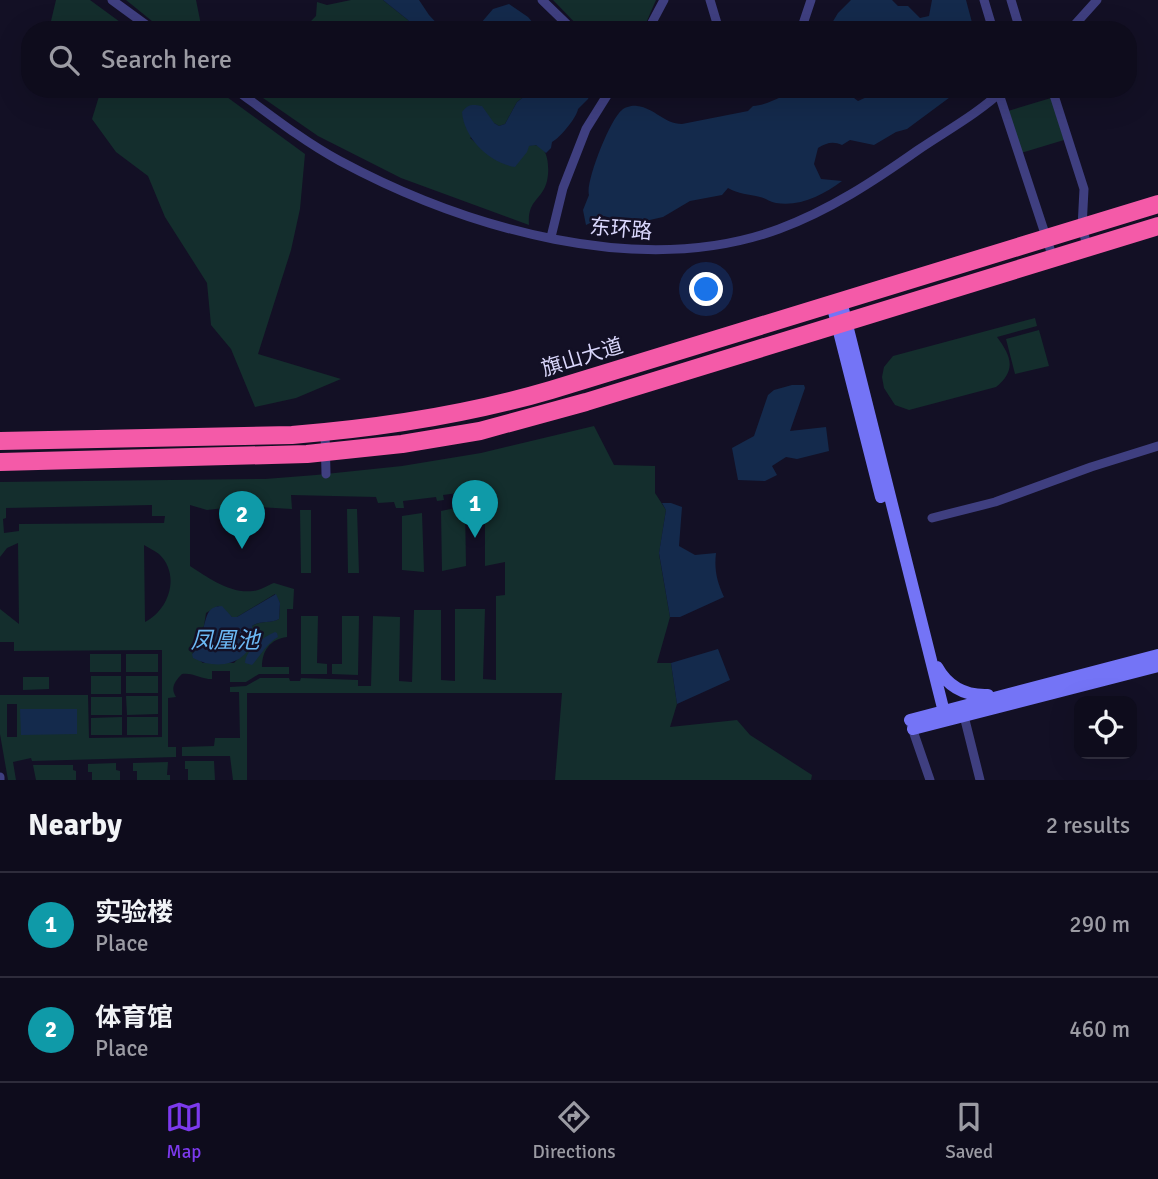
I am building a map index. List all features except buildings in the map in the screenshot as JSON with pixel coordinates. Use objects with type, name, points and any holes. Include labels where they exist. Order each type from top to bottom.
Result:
[{"type":"highway","name":"旗山大道","points":[[0,441],[268,436],[325,432],[411,422],[502,404],[1158,204]]},
{"type":"highway","name":"旗山大道","points":[[0,462],[326,452],[425,440],[520,421],[1158,226]]},
{"type":"street","points":[[112,0],[141,21]]},
{"type":"street","points":[[542,0],[564,21]]},
{"type":"street","points":[[653,21],[664,0]]},
{"type":"street","points":[[710,0],[716,21]]},
{"type":"street","points":[[804,21],[811,0]]},
{"type":"street","points":[[984,0],[990,21]]},
{"type":"street","points":[[1011,0],[1017,21]]},
{"type":"street","points":[[1078,21],[1097,0]]},
{"type":"street","name":"东环路","points":[[247,98],[293,132],[338,160],[460,214],[593,246],[644,250],[689,248],[741,240],[778,229],[824,209],[872,182],[993,98]]},
{"type":"street","points":[[551,237],[563,188],[586,129],[605,98]]},
{"type":"street","points":[[1004,98],[1053,258]]},
{"type":"street","points":[[1055,98],[1084,189],[1082,228],[1088,248]]},
{"type":"street","points":[[837,302],[941,717]]},
{"type":"street","points":[[842,322],[929,650],[941,717]]},
{"type":"street","points":[[325,432],[326,474]]},
{"type":"street","points":[[932,518],[995,502],[1158,446]]},
{"type":"street","points":[[929,650],[945,679],[964,692],[985,696],[1016,692]]},
{"type":"street","points":[[930,780],[911,725],[1016,692],[1158,655]]},
{"type":"street","points":[[941,717],[964,716],[1158,666]]},
{"type":"street","points":[[964,716],[980,780]]},
{"type":"green space","points":[[56,0],[90,0],[119,21],[51,21]]},
{"type":"green space","points":[[126,0],[196,0],[200,21],[152,21]]},
{"type":"green space","points":[[351,0],[383,0],[409,21],[311,21],[316,16],[317,2],[327,5]]},
{"type":"green space","points":[[553,0],[656,0],[647,21],[573,21]]},
{"type":"green space","points":[[98,98],[228,98],[305,154],[300,209],[291,250],[258,354],[341,379],[296,398],[255,407],[231,349],[211,325],[207,283],[165,217],[148,176],[116,152],[92,119]]},
{"type":"green space","points":[[263,98],[522,98],[517,102],[505,124],[499,126],[494,123],[470,138],[498,161],[528,146],[540,147],[548,162],[547,181],[542,193],[532,205],[529,225],[401,178],[318,136]]},
{"type":"green space","points":[[1051,98],[1064,140],[1021,153],[1008,111]]},
{"type":"green space","points":[[1035,318],[1037,326],[997,337],[1006,350],[1010,363],[1007,375],[996,387],[909,410],[895,405],[884,388],[884,367],[893,356]]},
{"type":"green space","points":[[1039,330],[1049,366],[1015,374],[1006,339]]},
{"type":"green space","points":[[594,426],[614,465],[655,466],[655,493],[666,510],[659,554],[670,617],[657,663],[671,663],[677,704],[670,727],[737,720],[750,735],[812,775],[811,780],[555,780],[562,693],[247,693],[247,780],[233,780],[230,756],[182,756],[182,747],[214,746],[215,738],[240,738],[239,692],[230,692],[230,687],[246,686],[260,678],[289,678],[290,681],[300,681],[301,678],[358,680],[358,686],[371,686],[373,616],[400,617],[399,681],[412,682],[414,610],[441,610],[441,680],[455,681],[455,609],[485,609],[483,679],[496,680],[496,596],[505,595],[505,562],[485,566],[485,500],[480,500],[480,490],[443,495],[444,500],[437,501],[436,497],[403,501],[404,508],[396,508],[394,502],[378,503],[376,497],[291,495],[292,509],[242,506],[207,510],[190,505],[190,566],[219,584],[236,590],[255,591],[274,583],[294,589],[293,609],[287,609],[287,637],[276,640],[268,647],[262,667],[289,667],[289,674],[259,674],[246,682],[230,682],[230,671],[212,671],[212,679],[182,674],[174,685],[176,697],[168,698],[168,747],[176,747],[176,757],[32,761],[31,758],[13,762],[16,780],[8,780],[0,734],[0,695],[88,695],[89,738],[162,737],[162,650],[14,651],[14,642],[0,642],[0,609],[19,624],[18,543],[7,548],[0,557],[0,482],[265,479],[402,466],[481,453]],"holes":[[[152,505],[152,516],[165,516],[164,523],[19,524],[19,531],[4,533],[3,519],[6,518],[6,508]],[[144,545],[166,562],[171,582],[166,601],[145,622]],[[275,594],[280,603],[279,619],[252,626],[252,643],[234,663],[203,663],[192,654],[197,649],[194,639],[204,626],[206,613],[218,606],[232,617],[237,617]],[[7,704],[17,704],[17,737],[7,737]]]},
{"type":"green space","points":[[465,506],[466,566],[442,571],[441,511]]},
{"type":"green space","points":[[347,509],[357,509],[359,573],[348,573]]},
{"type":"green space","points":[[300,510],[311,510],[311,573],[301,573]]},
{"type":"green space","points":[[422,513],[424,572],[402,570],[402,516]]},
{"type":"green space","points":[[301,616],[318,616],[317,663],[327,664],[327,674],[301,674]]},
{"type":"green space","points":[[342,616],[359,616],[358,675],[332,674],[332,664],[342,664]]},
{"type":"green space","points":[[90,654],[121,654],[121,672],[90,672]]},
{"type":"green space","points":[[126,654],[158,654],[158,672],[126,672]]},
{"type":"green space","points":[[91,676],[121,676],[121,694],[91,694]]},
{"type":"green space","points":[[126,676],[158,676],[158,693],[126,693]]},
{"type":"green space","points":[[23,677],[49,677],[49,689],[23,690]]},
{"type":"green space","points":[[126,696],[158,696],[158,714],[127,715]]},
{"type":"green space","points":[[91,697],[122,697],[122,715],[91,715]]},
{"type":"green space","points":[[122,717],[122,735],[91,735],[91,718]]},
{"type":"green space","points":[[127,717],[158,717],[158,735],[127,735]]},
{"type":"green space","points":[[185,761],[214,761],[215,780],[188,780]]},
{"type":"green space","points":[[168,762],[167,775],[170,775],[170,780],[137,780],[137,771],[133,771],[133,763]]},
{"type":"green space","points":[[116,763],[120,780],[92,780],[92,772],[88,772],[88,764]]},
{"type":"green space","points":[[33,765],[73,765],[76,780],[36,780]]},
{"type":"water","points":[[383,0],[419,0],[435,21],[408,20]]},
{"type":"water","points":[[851,0],[892,0],[898,6],[908,6],[920,18],[929,16],[932,0],[966,0],[972,21],[833,21]]},
{"type":"water","points":[[509,4],[531,21],[483,21],[493,9]]},
{"type":"water","points":[[522,98],[588,98],[546,153],[536,145],[529,146],[515,167],[505,165],[480,148],[467,131],[462,112],[470,105],[482,106],[499,126],[505,124],[517,102]]},
{"type":"water","points":[[778,98],[854,98],[858,101],[864,98],[949,98],[907,129],[874,145],[850,140],[842,145],[830,143],[818,148],[814,164],[821,179],[842,181],[811,199],[776,203],[728,188],[722,195],[690,201],[663,217],[632,224],[604,216],[586,225],[583,210],[595,165],[611,125],[623,109],[643,107],[682,124],[748,111],[753,106]]},
{"type":"water","points":[[804,385],[805,388],[790,431],[826,427],[829,451],[797,459],[786,457],[772,466],[777,475],[765,481],[738,480],[732,448],[754,436],[768,395],[774,390]]},
{"type":"water","points":[[662,503],[682,507],[679,546],[695,555],[716,553],[717,576],[724,597],[680,617],[670,617],[659,553],[666,510]]},
{"type":"water","name":"凤凰池","points":[[276,594],[280,603],[279,619],[252,626],[249,648],[243,656],[225,664],[193,658],[192,654],[197,649],[195,636],[203,629],[210,610],[222,606],[232,617],[237,617]]},
{"type":"water","points":[[275,632],[278,637],[252,665],[245,663],[252,648]]},
{"type":"water","points":[[718,649],[730,680],[677,704],[671,663]]},
{"type":"water","points":[[20,709],[77,709],[77,734],[21,735]]},
{"type":"place","name":"实验楼","points":[[475,538]]},
{"type":"place","name":"体育馆","points":[[242,549]]}]
